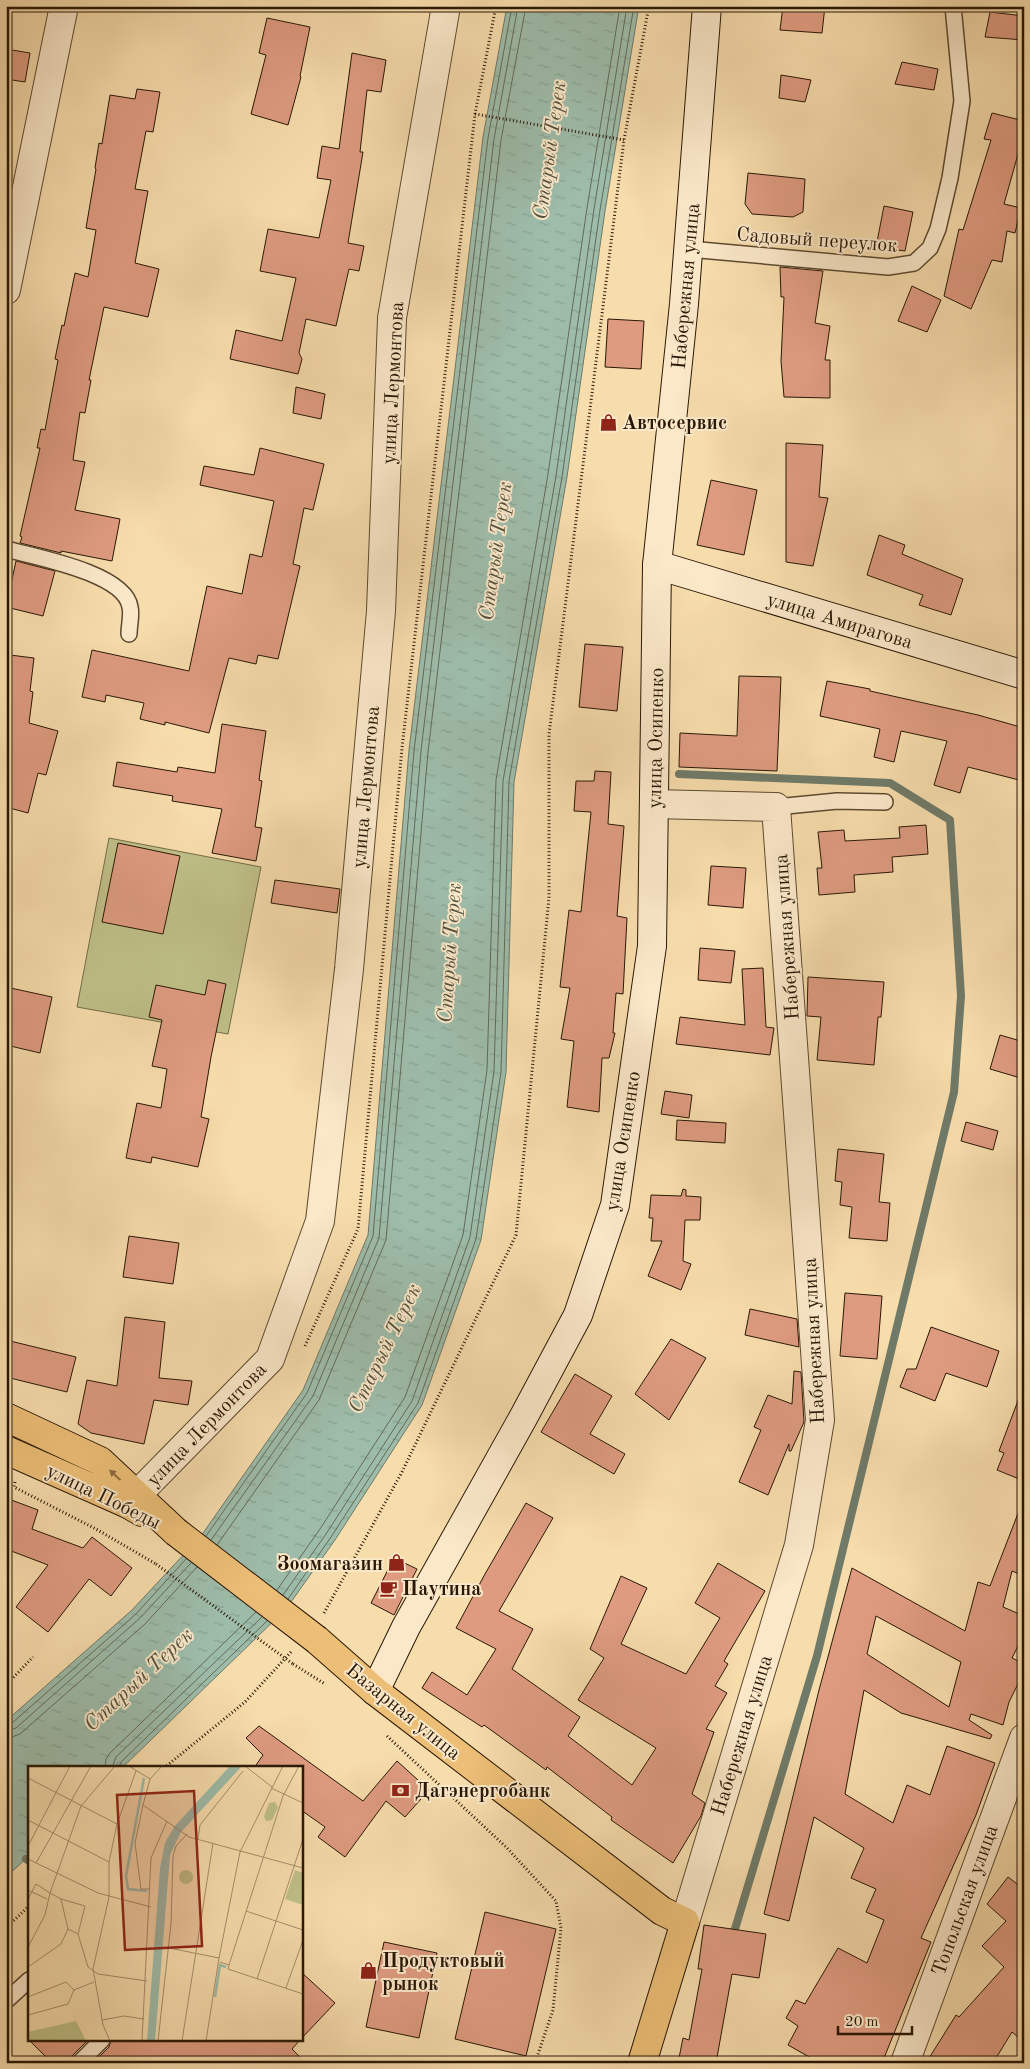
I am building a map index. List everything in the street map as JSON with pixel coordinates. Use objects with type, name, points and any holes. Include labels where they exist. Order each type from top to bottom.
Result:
[{"type":"main road","name":"улица Победы","points":[[6,1417],[100,1461],[132,1500]]},
{"type":"main road","name":"улица Победы","points":[[6,1450],[132,1500],[312,1633]]},
{"type":"main road","name":"Базарная улица","points":[[312,1633],[375,1691],[662,1911],[685,1922]]},
{"type":"main road","name":"Набережная улица","points":[[642,2063],[685,1922]]},
{"type":"street","points":[[6,290],[64,6]]},
{"type":"street","name":"Набережная улица","points":[[657,565],[689,250],[707,6]]},
{"type":"street","name":"улица Лермонтова","points":[[132,1500],[270,1359],[320,1221],[350,959],[381,611],[392,318],[444,7]]},
{"type":"street","name":"улица Амирагова","points":[[657,565],[1024,676]]},
{"type":"street","name":"улица Осипенко","points":[[375,1691],[406,1628],[578,1315],[615,1205],[652,946],[657,565]]},
{"type":"street","points":[[654,804],[776,807]]},
{"type":"street","name":"Набережная улица","points":[[685,1922],[798,1545],[820,1420],[776,807]]},
{"type":"street","name":"Топольская улица","points":[[905,2063],[1024,1738]]},
{"type":"lane","name":"Садовый переулок","points":[[689,250],[888,267],[914,263],[930,248],[938,229],[952,169],[962,101],[953,6]]},
{"type":"lane","points":[[6,549],[86,570],[120,589],[130,606],[129,634]]},
{"type":"lane","points":[[776,807],[837,801],[885,802]]},
{"type":"lane","points":[[6,2001],[28,1981]]},
{"type":"lane","points":[[79,2063],[100,2042]]},
{"type":"path","points":[[166,1766],[245,1702],[312,1633],[402,1472],[516,1235],[549,898],[549,734],[624,140],[649,6]]},
{"type":"path","points":[[475,114],[624,140]]},
{"type":"path","points":[[156,1564],[293,1664],[331,1688]]},
{"type":"path","points":[[6,1685],[33,1657]]},
{"type":"path","points":[[383,1732],[506,1847],[556,1901],[561,1928],[553,2010],[535,2063]]},
{"type":"path","points":[[6,1928],[28,1907]]},
{"type":"green space","points":[[109,838],[261,867],[228,1034],[77,1007]]},
{"type":"water","name":"Старый Терек","points":[[507,6],[639,6],[605,211],[567,477],[514,782],[506,1072],[481,1240],[422,1405],[335,1540],[286,1609],[124,1766],[28,1766],[28,1857],[6,1877],[6,1721],[132,1610],[201,1536],[303,1390],[368,1235],[409,750],[483,137]]},
{"type":"building","points":[[783,6],[825,6],[822,33],[780,30]]},
{"type":"building","points":[[990,12],[1024,16],[1024,40],[985,37]]},
{"type":"building","points":[[267,18],[310,27],[301,77],[288,125],[251,114],[266,55],[259,53]]},
{"type":"building","points":[[6,49],[30,53],[25,82],[6,79]]},
{"type":"building","points":[[352,53],[386,60],[381,92],[367,90],[360,152],[363,152],[348,243],[364,246],[359,271],[349,269],[336,326],[306,319],[299,353],[302,359],[298,374],[230,359],[236,330],[282,341],[296,278],[260,271],[268,229],[319,238],[331,180],[317,178],[322,146],[339,149]]},
{"type":"building","points":[[902,62],[938,69],[934,90],[895,84]]},
{"type":"building","points":[[781,75],[811,80],[805,102],[779,98]]},
{"type":"building","points":[[137,89],[160,92],[153,132],[146,131],[135,189],[148,191],[135,263],[159,269],[148,317],[104,307],[89,380],[91,380],[85,413],[80,412],[73,460],[85,462],[75,510],[120,519],[112,561],[61,551],[61,553],[20,543],[22,537],[20,536],[40,448],[37,448],[41,429],[45,430],[58,360],[55,359],[75,273],[88,277],[96,230],[86,228],[99,143],[102,144],[110,95],[135,99]]},
{"type":"building","points":[[992,113],[1024,121],[1024,148],[1020,147],[1004,204],[1021,208],[1015,233],[1007,231],[1002,262],[992,260],[971,309],[944,296],[959,229],[963,230],[991,140],[984,139]]},
{"type":"building","points":[[748,173],[805,179],[803,212],[793,217],[752,214],[745,204]]},
{"type":"building","points":[[884,206],[913,212],[905,251],[876,247]]},
{"type":"building","points":[[780,267],[823,271],[815,323],[830,326],[825,360],[830,360],[830,398],[784,397],[781,361],[784,297],[781,297]]},
{"type":"building","points":[[912,286],[941,300],[927,332],[898,321]]},
{"type":"building","points":[[608,319],[644,321],[641,369],[605,367]]},
{"type":"building","points":[[296,387],[325,394],[321,419],[293,413]]},
{"type":"building","points":[[786,443],[823,445],[819,497],[828,498],[813,566],[786,562]]},
{"type":"building","points":[[260,448],[324,464],[313,510],[304,508],[293,564],[300,566],[278,659],[258,655],[256,664],[229,658],[209,733],[165,722],[165,725],[140,719],[144,703],[106,695],[105,702],[82,697],[92,650],[189,671],[207,586],[242,594],[250,554],[262,557],[274,501],[200,485],[204,466],[254,475]]},
{"type":"building","points":[[711,480],[757,490],[744,555],[697,545]]},
{"type":"building","points":[[879,535],[905,545],[902,554],[963,579],[951,615],[919,605],[923,595],[867,575]]},
{"type":"building","points":[[16,561],[55,571],[43,616],[6,607]]},
{"type":"building","points":[[585,644],[623,647],[617,711],[579,707]]},
{"type":"building","points":[[10,655],[34,658],[30,691],[33,692],[29,723],[58,731],[46,775],[38,773],[28,813],[6,807],[6,683]]},
{"type":"building","points":[[739,676],[781,677],[777,771],[679,767],[680,733],[737,736]]},
{"type":"building","points":[[827,681],[870,689],[870,691],[978,715],[1024,728],[1024,763],[1019,780],[968,767],[960,793],[934,785],[947,741],[901,731],[894,762],[874,757],[880,729],[820,716]]},
{"type":"building","points":[[222,724],[266,731],[259,780],[262,781],[255,827],[262,828],[256,861],[212,853],[222,809],[172,801],[173,796],[113,786],[117,762],[177,772],[178,767],[215,773]]},
{"type":"building","points":[[595,771],[611,772],[608,824],[624,826],[617,916],[627,918],[623,994],[616,993],[613,1033],[615,1033],[609,1058],[602,1058],[599,1112],[567,1107],[574,1041],[561,1039],[570,988],[560,987],[569,910],[581,912],[591,812],[574,811],[576,781],[594,781]]},
{"type":"building","points":[[926,825],[928,854],[892,857],[893,872],[854,875],[855,892],[819,895],[817,868],[822,868],[818,832],[844,830],[845,841],[900,838],[899,827]]},
{"type":"building","points":[[118,843],[180,856],[163,934],[102,922]]},
{"type":"building","points":[[711,866],[746,868],[743,908],[708,905]]},
{"type":"building","points":[[275,880],[340,889],[337,913],[271,903]]},
{"type":"building","points":[[700,948],[735,951],[731,983],[698,980]]},
{"type":"building","points":[[763,968],[766,1027],[774,1028],[770,1055],[676,1044],[680,1017],[745,1025],[742,969]]},
{"type":"building","points":[[808,977],[884,982],[881,1017],[878,1017],[874,1065],[817,1060],[821,1017],[807,1016]]},
{"type":"building","points":[[208,980],[226,984],[201,1117],[209,1119],[198,1167],[152,1157],[151,1163],[126,1158],[137,1103],[161,1108],[167,1069],[152,1066],[162,1020],[149,1017],[156,985],[205,995]]},
{"type":"building","points":[[6,987],[52,997],[40,1053],[6,1045]]},
{"type":"building","points":[[1000,1035],[1024,1042],[1024,1079],[990,1069]]},
{"type":"building","points":[[665,1091],[692,1095],[689,1118],[661,1114]]},
{"type":"building","points":[[677,1120],[726,1123],[725,1143],[676,1140]]},
{"type":"building","points":[[966,1122],[998,1131],[993,1150],[961,1141]]},
{"type":"building","points":[[838,1149],[884,1154],[879,1202],[890,1203],[887,1241],[849,1238],[852,1207],[840,1205],[842,1182],[835,1181]]},
{"type":"building","points":[[683,1189],[686,1190],[686,1196],[701,1197],[700,1220],[685,1220],[683,1261],[691,1264],[681,1290],[648,1276],[662,1241],[651,1241],[653,1218],[649,1218],[651,1195],[681,1196]]},
{"type":"building","points":[[129,1236],[179,1243],[173,1284],[123,1277]]},
{"type":"building","points":[[845,1293],[882,1296],[877,1359],[840,1356]]},
{"type":"building","points":[[750,1309],[797,1319],[799,1347],[745,1335]]},
{"type":"building","points":[[125,1317],[165,1322],[159,1378],[192,1381],[188,1405],[154,1400],[144,1444],[91,1433],[78,1424],[87,1380],[117,1386]]},
{"type":"building","points":[[931,1327],[999,1351],[987,1387],[946,1373],[935,1401],[900,1387],[907,1369],[916,1369]]},
{"type":"building","points":[[671,1339],[706,1358],[669,1420],[635,1394]]},
{"type":"building","points":[[6,1340],[76,1357],[67,1392],[6,1377]]},
{"type":"building","points":[[794,1371],[801,1372],[804,1422],[791,1451],[789,1451],[789,1444],[768,1495],[739,1482],[761,1430],[754,1427],[768,1395],[792,1404]]},
{"type":"building","points":[[575,1374],[612,1396],[590,1434],[625,1454],[614,1474],[541,1432]]},
{"type":"building","points":[[1022,1390],[1024,1390],[1024,1481],[997,1470],[1004,1453],[999,1451]]},
{"type":"building","points":[[6,1498],[38,1510],[32,1529],[83,1548],[92,1537],[132,1568],[111,1596],[89,1579],[48,1632],[16,1607],[48,1565],[6,1549]]},
{"type":"building","points":[[526,1503],[553,1518],[499,1611],[533,1629],[512,1669],[580,1717],[568,1736],[632,1785],[656,1748],[578,1700],[604,1658],[590,1649],[621,1576],[647,1588],[621,1644],[686,1674],[720,1618],[695,1603],[718,1563],[765,1591],[724,1661],[728,1664],[715,1686],[727,1693],[706,1729],[714,1732],[692,1794],[705,1803],[701,1816],[673,1863],[611,1820],[612,1817],[547,1767],[546,1770],[484,1725],[482,1727],[422,1688],[432,1672],[467,1695],[496,1649],[456,1628]]},
{"type":"building","points":[[1022,1503],[1024,1576],[1012,1571],[1003,1607],[1024,1616],[1024,1634],[1012,1658],[1024,1664],[1024,1672],[1009,1702],[1003,1725],[971,1714],[969,1720],[992,1735],[990,1739],[901,1713],[864,1690],[845,1794],[893,1823],[907,1785],[930,1795],[947,1746],[995,1763],[976,1815],[921,1938],[931,1942],[882,2063],[820,2063],[788,2045],[798,2026],[786,2018],[796,2000],[805,2004],[838,1948],[867,1963],[884,1920],[866,1912],[876,1889],[851,1878],[864,1848],[814,1817],[789,1921],[764,1914],[819,1690],[852,1568],[965,1631],[978,1582],[990,1586]],"holes":[[[876,1616],[961,1662],[949,1707],[867,1654]]]},
{"type":"building","points":[[394,1558],[417,1569],[394,1615],[371,1603]]},
{"type":"building","points":[[259,1726],[363,1801],[397,1761],[429,1790],[405,1817],[386,1801],[345,1857],[318,1837],[325,1827],[302,1811],[302,1766],[255,1766],[263,1755],[246,1738]]},
{"type":"building","points":[[1008,1877],[1024,1889],[1024,2042],[1012,2032],[993,2063],[926,2063],[956,2015],[959,2017],[1004,1967],[982,1946],[1006,1921],[987,1904]]},
{"type":"building","points":[[485,1912],[556,1929],[526,2056],[455,2039]]},
{"type":"building","points":[[704,1925],[766,1934],[759,1978],[732,1974],[716,2063],[678,2063],[683,2038],[689,2040],[702,1969],[698,1969]]},
{"type":"building","points":[[384,1942],[437,1953],[419,2038],[366,2027]]},
{"type":"building","points":[[302,1973],[335,2003],[302,2038]]},
{"type":"building","points":[[31,2042],[86,2042],[72,2056],[70,2063],[52,2063]]},
{"type":"building","points":[[110,2042],[298,2042],[292,2049],[306,2063],[93,2063],[109,2047]]},
{"type":"waterway","points":[[679,774],[890,783],[950,820],[961,996],[954,1092],[817,1656],[732,1939]]},
{"type":"place","name":"Автосервис","points":[[608,422]]},
{"type":"place","name":"Зоомагазин","points":[[397,1563]]},
{"type":"place","name":"Паутина","points":[[388,1588]]},
{"type":"place","name":"Дагэнергобанк","points":[[401,1790]]},
{"type":"place","name":"Продуктовый рынок","points":[[368,1971]]}]
